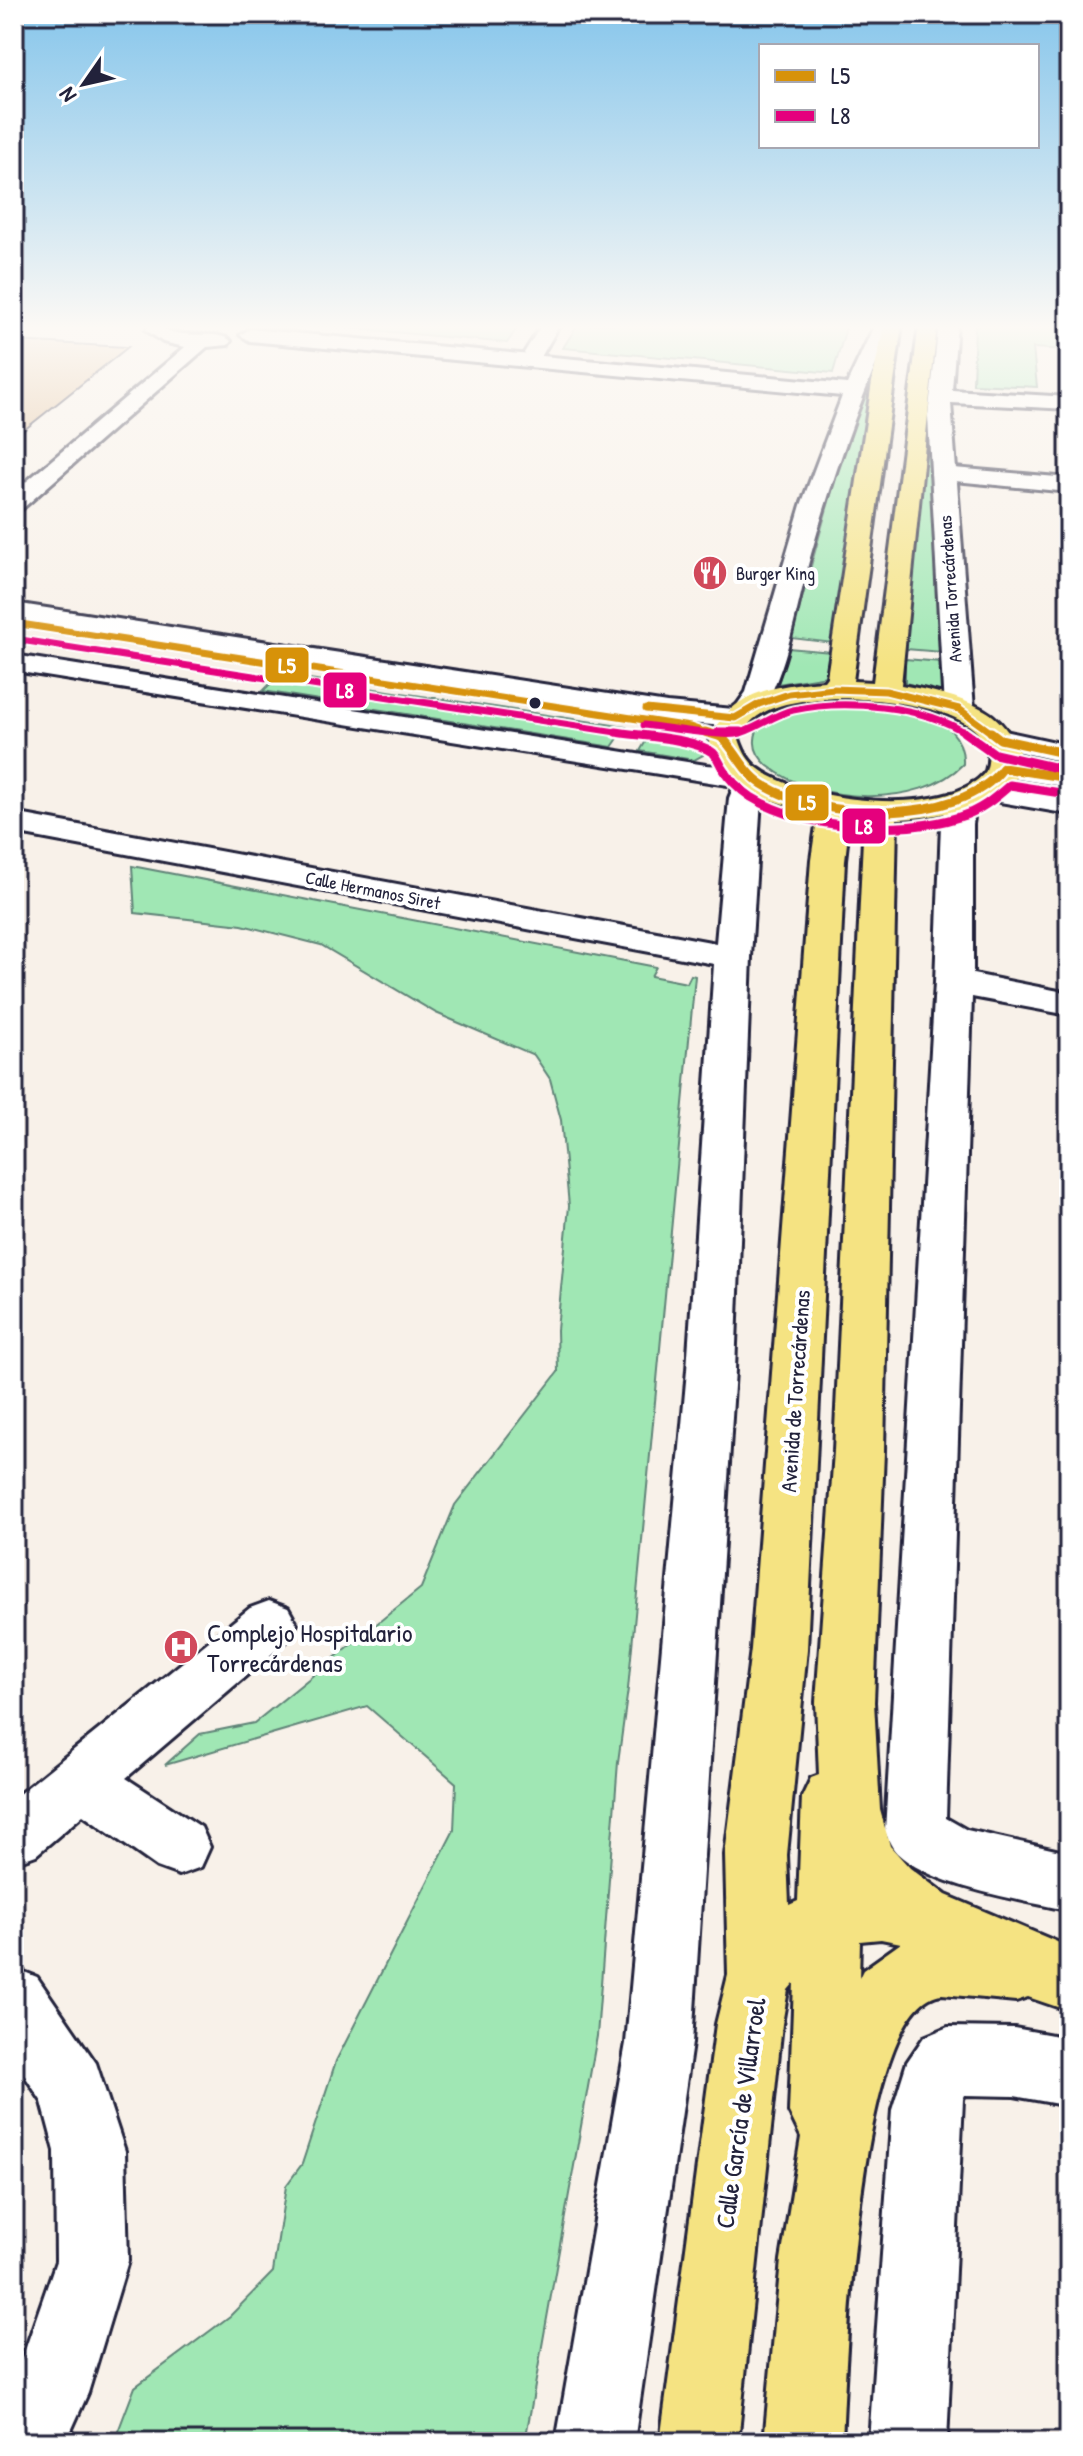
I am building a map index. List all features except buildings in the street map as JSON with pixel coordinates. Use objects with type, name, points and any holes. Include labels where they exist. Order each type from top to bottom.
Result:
[{"type":"main road","points":[[834,689],[841,677],[846,649],[874,439]]},
{"type":"main road","name":"Avenida Torrecárdenas","points":[[886,691],[915,439]]},
{"type":"main road","points":[[834,689],[886,691],[959,709],[987,774],[858,808],[789,796],[755,780],[731,758],[736,722],[789,694],[834,689]]},
{"type":"main road","points":[[824,2190],[823,2087],[829,1823],[845,1702],[859,1451],[858,808]]},
{"type":"main road","name":"Avenida de Torrecárdenas","points":[[760,1975],[756,1855],[779,1649],[828,860],[858,808]]},
{"type":"main road","points":[[845,1702],[850,1810],[855,1835],[866,1864],[888,1889],[923,1916]]},
{"type":"main road","name":"Calle García de Villarroel","points":[[699,2442],[749,2024],[760,1975],[798,1934],[829,1918],[858,1909],[891,1909],[923,1916],[1060,1976]]},
{"type":"main road","name":"Calle García de Villarroel","points":[[803,2442],[824,2190],[853,2065],[874,2015],[891,1987],[918,1968],[955,1964],[1060,1976]]},
{"type":"street","points":[[14,478],[61,439]]},
{"type":"street","points":[[14,504],[90,439]]},
{"type":"street","points":[[14,623],[690,727],[736,722],[760,692],[797,556],[835,439]]},
{"type":"street","name":"Avenida Torrecárdenas","points":[[942,439],[959,709]]},
{"type":"street","points":[[942,474],[1069,485]]},
{"type":"street","points":[[14,611],[736,722]]},
{"type":"street","points":[[14,663],[755,780]]},
{"type":"street","points":[[1069,754],[987,774],[957,824],[954,982],[915,1831],[931,1846],[1069,1882]]},
{"type":"street","points":[[987,774],[1069,778]]},
{"type":"street","points":[[987,774],[1069,804]]},
{"type":"street","points":[[595,2442],[659,2043],[711,1370],[733,957],[745,798],[755,780]]},
{"type":"street","name":"Calle Hermanos Siret","points":[[14,823],[733,957]]},
{"type":"street","points":[[954,982],[1069,1004]]},
{"type":"street","points":[[14,1835],[269,1624]]},
{"type":"street","points":[[81,1780],[179,1847]]},
{"type":"street","points":[[14,2000],[72,2087],[90,2151],[92,2261],[50,2393],[24,2442]]},
{"type":"street","points":[[908,2442],[926,2110],[931,2086],[948,2061],[1014,2062],[1069,2072]]},
{"type":"green space","points":[[846,439],[864,439],[833,643],[791,638]]},
{"type":"green space","points":[[925,439],[940,439],[942,652],[906,649]]},
{"type":"green space","points":[[788,648],[831,652],[827,676],[778,684]]},
{"type":"green space","points":[[905,659],[942,662],[945,693],[905,683]]},
{"type":"green space","points":[[270,673],[626,727],[612,747],[263,691],[275,679]]},
{"type":"green space","points":[[838,700],[896,706],[936,719],[950,730],[960,745],[963,764],[944,779],[921,789],[867,796],[812,788],[788,779],[760,757],[755,740],[758,729],[765,721],[788,709]]},
{"type":"green space","points":[[652,731],[688,740],[703,755],[694,760],[640,751]]},
{"type":"green space","points":[[132,866],[656,967],[651,976],[687,983],[691,975],[695,976],[628,1689],[618,1762],[597,2036],[525,2442],[114,2442],[135,2387],[230,2316],[273,2272],[286,2186],[302,2164],[336,2061],[454,1830],[456,1783],[367,1706],[165,1765],[200,1734],[254,1723],[421,1588],[455,1505],[558,1372],[557,1330],[569,1206],[561,1120],[550,1079],[534,1055],[436,1013],[321,945],[242,925],[135,913]]},
{"type":"transit line","name":"L5","points":[[14,623],[690,727],[724,739],[740,765],[763,785],[785,796],[841,809],[872,811],[933,807],[960,800],[985,788],[1003,768],[1069,778]]},
{"type":"transit line","name":"L8","points":[[14,639],[686,743],[713,752],[732,780],[759,801],[817,820],[890,827],[926,825],[960,817],[988,804],[1010,785],[1067,794]]},
{"type":"transit line","name":"L5","points":[[646,709],[735,718],[759,704],[789,694],[834,689],[886,691],[959,709],[1000,739],[1069,754]]},
{"type":"transit line","name":"L8","points":[[644,725],[737,734],[792,710],[835,705],[884,707],[952,724],[995,754],[1066,770]]},
{"type":"place","name":"Burger King","points":[[710,573]]},
{"type":"place","name":"Complejo Hospitalario Torrecárdenas","points":[[181,1647]]}]
